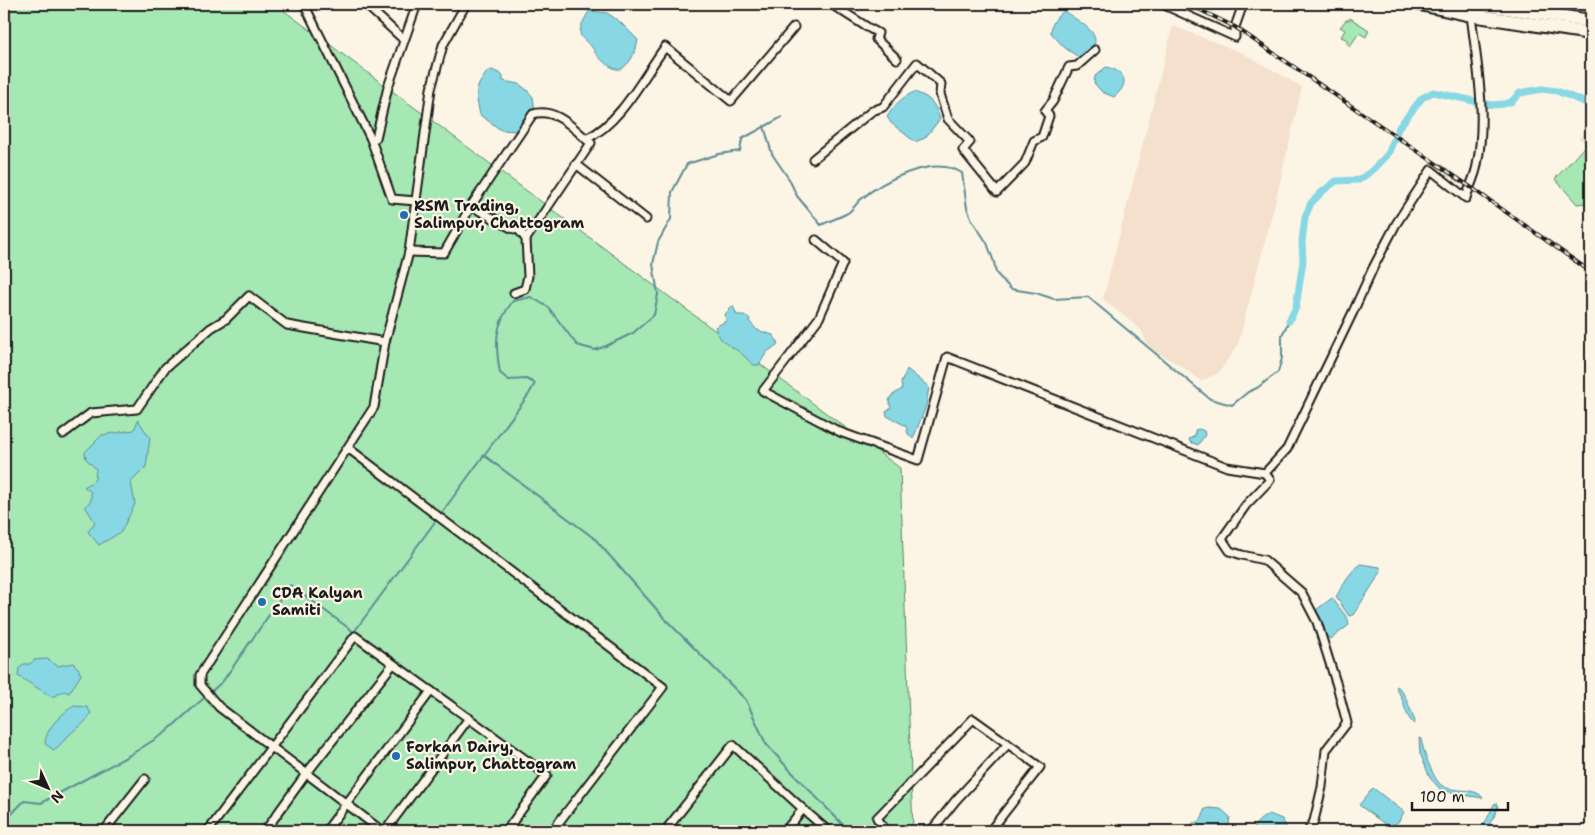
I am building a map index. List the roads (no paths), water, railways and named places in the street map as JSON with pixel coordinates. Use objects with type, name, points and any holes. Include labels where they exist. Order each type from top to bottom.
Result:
[{"type":"highway","points":[[1420,4],[1471,15],[1591,33]]},
{"type":"highway","points":[[1480,4],[1591,21]]},
{"type":"street","points":[[304,4],[371,139],[392,199],[416,201]]},
{"type":"street","points":[[365,4],[404,40]]},
{"type":"street","points":[[371,139],[376,138],[388,86],[417,4]]},
{"type":"street","points":[[466,4],[443,45],[431,90],[409,252],[384,342],[374,407],[200,675],[200,685],[219,707],[384,831],[469,718]]},
{"type":"street","points":[[831,4],[878,32],[876,39],[898,59]]},
{"type":"street","points":[[1162,4],[1235,37],[1235,27],[1242,4]]},
{"type":"street","points":[[1265,473],[1287,449],[1354,312],[1373,268],[1396,224],[1431,170],[1466,198],[1477,167],[1481,123],[1481,94],[1471,15]]},
{"type":"street","points":[[586,140],[599,134],[626,104],[665,47],[731,101],[794,27]]},
{"type":"street","points":[[813,159],[872,111],[883,107],[917,62],[941,84],[940,94],[948,118],[970,142],[962,150],[997,192],[1025,163],[1034,141],[1042,137],[1049,116],[1045,110],[1053,101],[1069,67],[1077,66],[1095,50]]},
{"type":"street","points":[[409,252],[444,253],[471,206],[533,114],[540,112],[560,117],[591,143],[526,239]]},
{"type":"street","points":[[576,164],[646,219]]},
{"type":"street","points":[[471,206],[511,228],[519,230],[526,239],[528,276],[526,289],[514,293]]},
{"type":"street","points":[[816,240],[843,263],[819,318],[763,391],[840,432],[918,460],[948,357],[1227,467],[1265,473],[1270,480],[1246,505],[1222,538],[1230,550],[1242,556],[1264,560],[1302,593],[1317,622],[1347,723],[1326,750],[1322,787],[1314,821],[1308,831]]},
{"type":"street","points":[[63,434],[91,413],[137,409],[165,368],[211,328],[226,320],[249,296],[287,325],[384,342]]},
{"type":"street","points":[[348,448],[663,687],[552,831]]},
{"type":"street","points":[[208,831],[355,636],[547,775],[506,831]]},
{"type":"street","points":[[265,831],[306,774],[393,664]]},
{"type":"street","points":[[326,831],[431,691]]},
{"type":"street","points":[[886,831],[878,818],[973,720],[1040,767],[990,831]]},
{"type":"street","points":[[931,831],[956,800],[1008,744]]},
{"type":"street","points":[[665,831],[733,745],[828,831]]},
{"type":"street","points":[[104,831],[145,779]]},
{"type":"street","points":[[785,831],[803,809]]},
{"type":"water","points":[[589,11],[607,13],[619,21],[638,40],[632,58],[620,70],[604,62],[581,37],[581,27]]},
{"type":"water","points":[[1064,11],[1086,26],[1095,38],[1090,51],[1080,58],[1065,48],[1051,33],[1054,20]]},
{"type":"water","points":[[1106,67],[1118,71],[1124,78],[1123,87],[1114,97],[1102,92],[1094,83],[1095,76]]},
{"type":"water","points":[[492,70],[503,75],[503,81],[519,84],[533,97],[535,111],[518,131],[501,130],[480,115],[477,95],[478,87],[486,74]]},
{"type":"water","points":[[914,92],[931,101],[940,119],[925,138],[915,142],[891,123],[887,117],[898,102]]},
{"type":"water","points":[[733,306],[737,315],[744,315],[750,319],[749,321],[757,330],[773,335],[778,342],[777,345],[767,352],[759,365],[753,365],[741,353],[723,341],[717,333],[715,327],[726,321],[725,314]]},
{"type":"water","points":[[907,369],[929,387],[926,406],[913,439],[908,434],[906,426],[887,416],[886,412],[891,408],[889,401],[891,396],[902,389],[901,383]]},
{"type":"water","points":[[138,420],[150,438],[146,467],[131,482],[135,504],[121,532],[99,545],[88,532],[95,522],[85,506],[91,501],[91,492],[84,487],[95,480],[96,469],[86,459],[85,452],[102,435],[134,430]]},
{"type":"water","points":[[1195,430],[1204,431],[1205,435],[1198,445],[1190,442],[1189,439],[1195,436]]},
{"type":"water","points":[[1360,564],[1380,567],[1381,572],[1353,615],[1349,616],[1336,597],[1349,575]]},
{"type":"water","points":[[1332,598],[1348,619],[1349,625],[1331,639],[1327,637],[1316,610]]},
{"type":"water","points":[[47,659],[58,666],[73,663],[78,668],[81,675],[69,693],[64,691],[52,697],[18,676],[19,668],[24,664],[30,664],[34,660]]},
{"type":"water","points":[[1397,686],[1403,692],[1408,702],[1415,721],[1414,724],[1408,716],[1396,689]]},
{"type":"water","points":[[74,706],[87,707],[91,713],[84,723],[54,750],[45,744],[48,733],[60,717]]},
{"type":"water","points":[[1419,738],[1439,783],[1449,789],[1474,792],[1483,798],[1441,790],[1430,778],[1420,753]]},
{"type":"water","points":[[1373,788],[1404,812],[1399,821],[1390,828],[1359,805]]},
{"type":"water","points":[[1496,803],[1498,807],[1495,815],[1485,831],[1479,831],[1494,804]]},
{"type":"water","points":[[1208,808],[1221,809],[1230,817],[1228,831],[1187,831],[1193,823],[1201,819],[1204,810]]},
{"type":"water","points":[[1269,814],[1282,819],[1287,828],[1285,831],[1253,831],[1257,823]]},
{"type":"waterway","points":[[1289,321],[1296,307],[1303,261],[1302,242],[1305,217],[1311,203],[1336,181],[1359,180],[1374,169],[1388,154],[1399,127],[1422,98],[1433,92],[1492,105],[1511,102],[1520,93],[1542,89],[1557,91],[1584,102],[1591,101]]},
{"type":"waterway","points":[[440,515],[529,394],[535,383],[526,379],[509,380],[500,373],[497,353],[499,327],[502,318],[513,301],[531,297],[548,307],[577,345],[595,350],[633,333],[654,315],[658,294],[653,264],[658,242],[671,219],[672,192],[687,164],[719,154],[740,151],[742,139],[782,117]]},
{"type":"waterway","points":[[764,126],[772,154],[789,179],[797,196],[821,225],[848,213],[860,200],[881,185],[909,172],[937,167],[950,168],[962,173],[967,208],[972,220],[987,243],[996,273],[1011,289],[1036,293],[1054,299],[1088,297],[1210,399],[1232,405],[1278,372],[1282,358],[1282,335],[1289,321]]},
{"type":"waterway","points":[[485,456],[595,539],[666,620],[746,700],[766,744],[849,831]]},
{"type":"waterway","points":[[4,822],[24,801],[41,803],[130,755],[165,733],[223,681],[290,585],[354,632],[437,519]]},
{"type":"railway","points":[[1188,4],[1235,27],[1469,186],[1591,272]]},
{"type":"place","name":"RSM Trading, Salimpur, Chattogram","points":[[404,215]]},
{"type":"place","name":"CDA Kalyan Samiti","points":[[262,602]]},
{"type":"place","name":"Forkan Dairy, Salimpur, Chattogram","points":[[396,756]]}]
